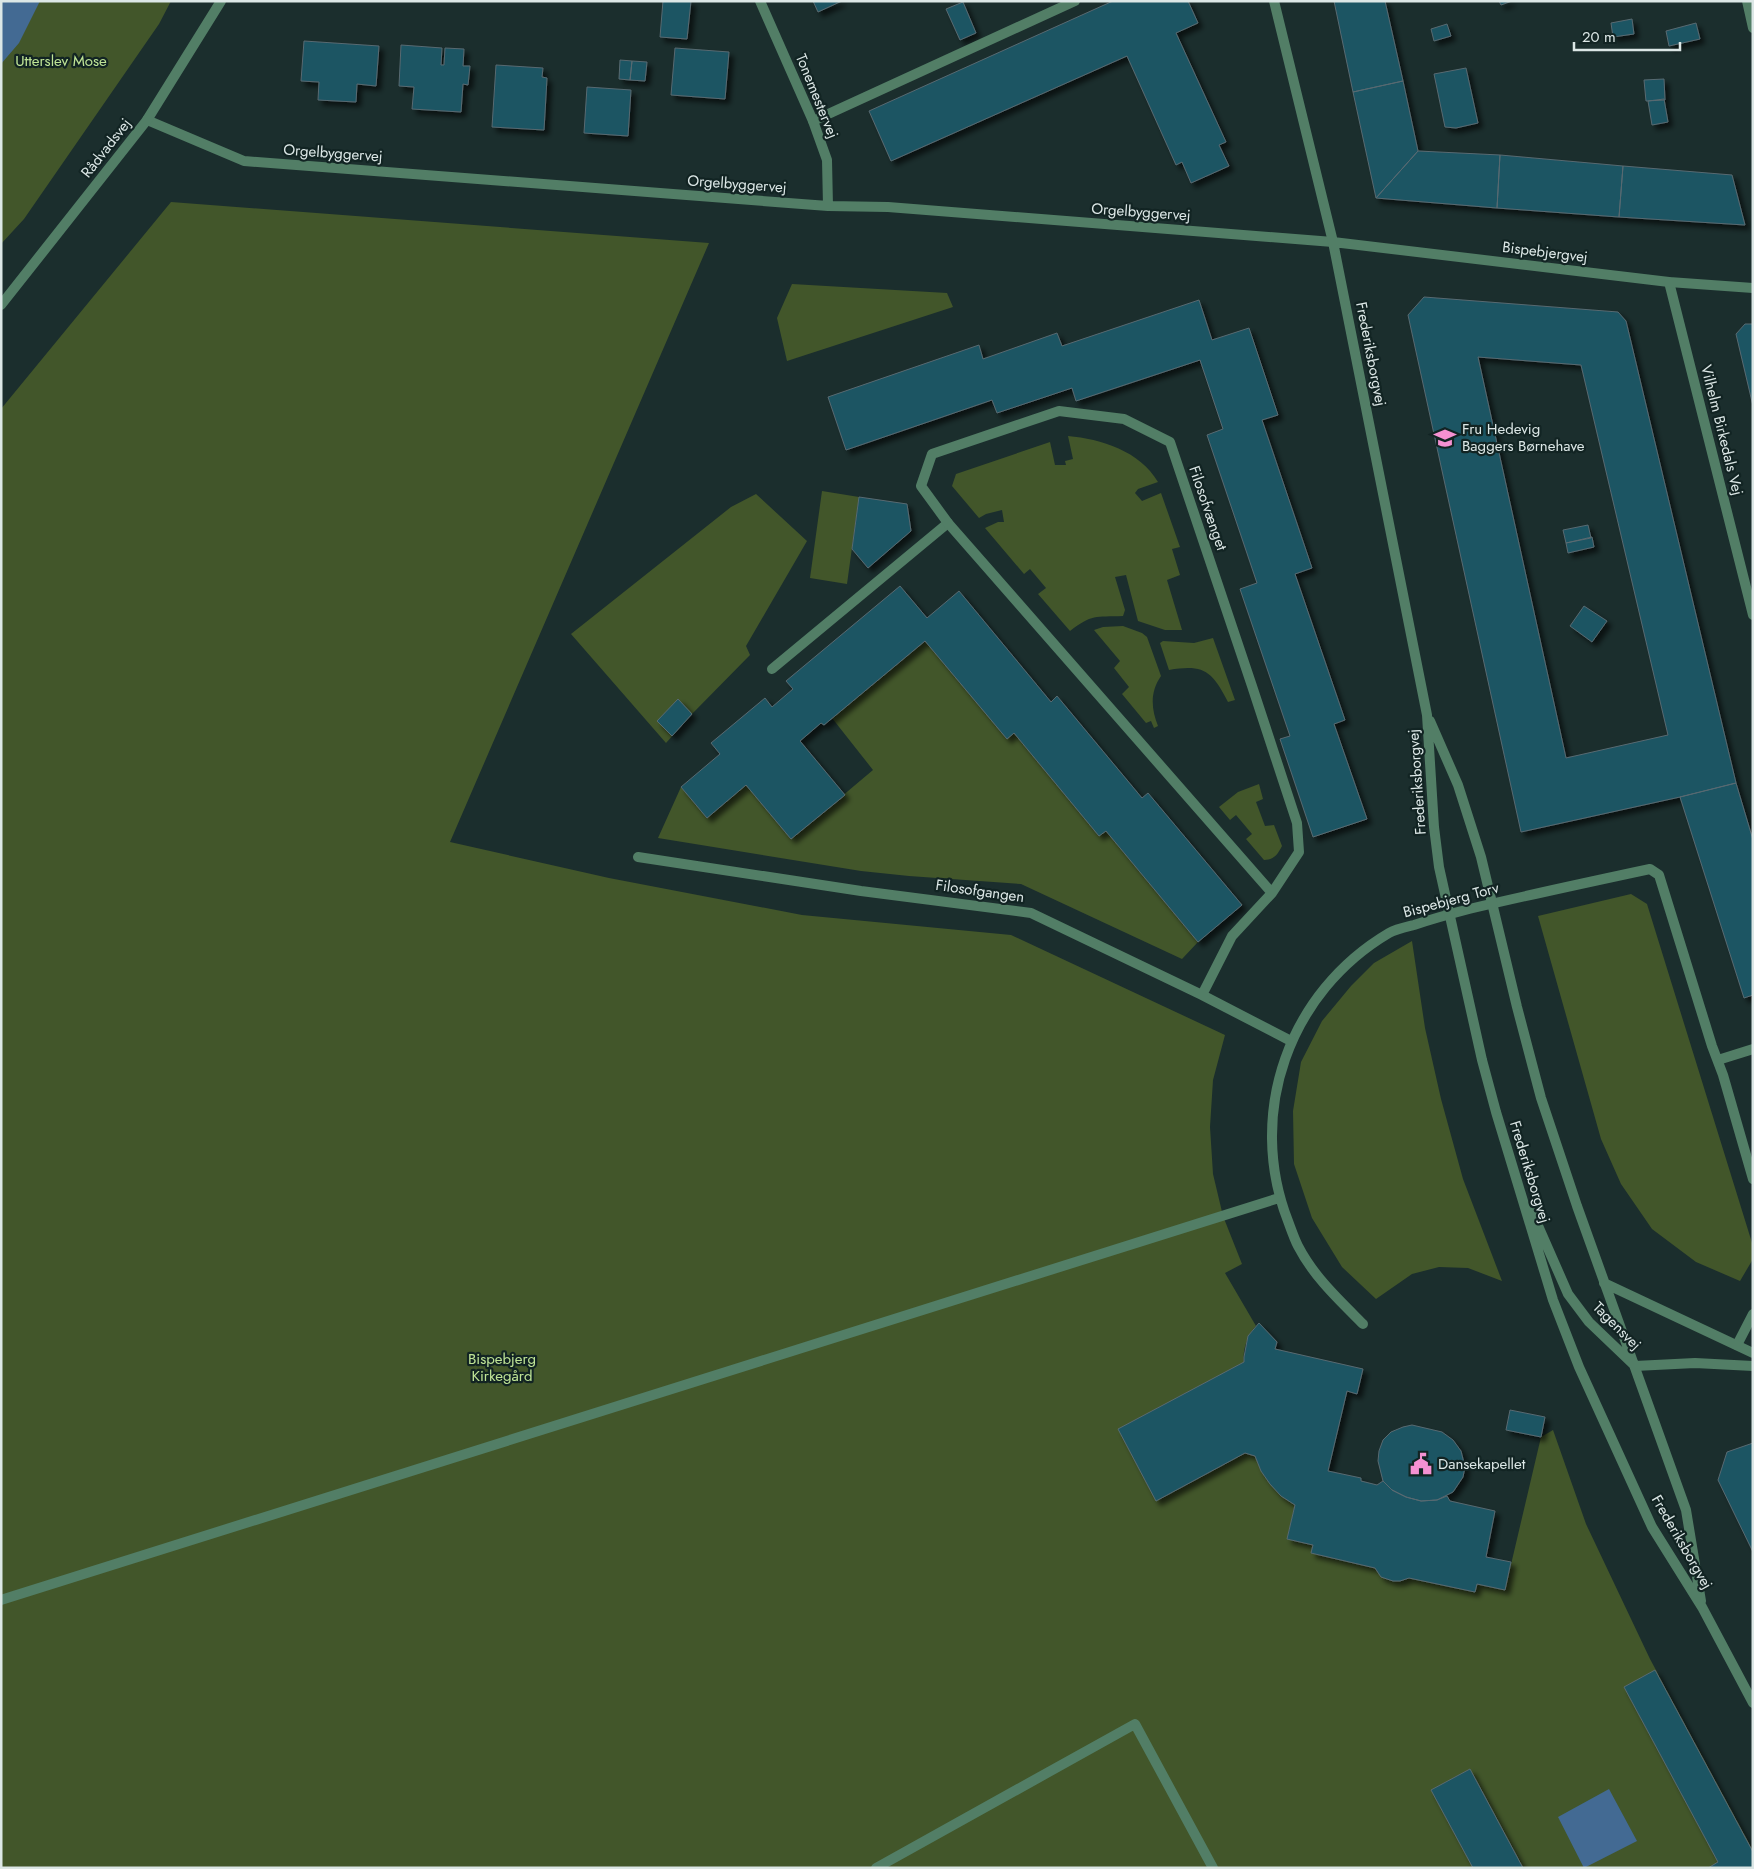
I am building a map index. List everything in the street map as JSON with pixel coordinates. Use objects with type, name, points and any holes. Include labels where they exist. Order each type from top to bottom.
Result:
[{"type":"street","name":"Rådvadsvej","points":[[1,304],[147,120],[221,1]]},
{"type":"street","name":"Tonemestervej","points":[[760,1],[813,121],[827,160],[828,206]]},
{"type":"street","points":[[813,121],[1074,1]]},
{"type":"street","name":"Frederiksborgvej","points":[[1274,1],[1333,242],[1428,715],[1434,827],[1439,867],[1482,1060],[1496,1112],[1553,1300],[1580,1367],[1652,1527],[1702,1607],[1753,1703]]},
{"type":"street","points":[[1747,1],[1753,28]]},
{"type":"street","name":"Orgelbyggervej","points":[[147,120],[244,161],[828,206],[888,208],[1333,242]]},
{"type":"street","name":"Bispebjergvej","points":[[1333,242],[1669,282],[1753,288]]},
{"type":"street","name":"Vilhelm Birkedals Vej","points":[[1669,282],[1753,615]]},
{"type":"street","name":"Filosofvænget","points":[[1202,995],[1232,936],[1272,893],[1299,852],[1297,823],[1170,442],[1124,420],[1059,411],[932,454],[921,486],[948,523],[1272,893]]},
{"type":"street","points":[[772,669],[948,523]]},
{"type":"street","name":"Frederiksborgvej","points":[[1428,715],[1458,785],[1481,858],[1541,1098],[1604,1283],[1686,1510],[1702,1607]]},
{"type":"street","name":"Filosofgangen","points":[[638,857],[861,891],[1031,913],[1202,995],[1292,1041]]},
{"type":"street","name":"Bispebjerg Torv","points":[[1363,1324],[1326,1288],[1298,1246],[1279,1198],[1273,1167],[1271,1134],[1274,1103],[1281,1071],[1292,1041],[1317,998],[1350,961],[1390,932],[1450,914],[1650,869],[1659,875],[1718,1060],[1753,1180]]},
{"type":"street","points":[[1718,1060],[1753,1049]]},
{"type":"street","name":"Tagensvej","points":[[1515,1174],[1568,1294],[1589,1322],[1635,1366],[1695,1363],[1753,1366]]},
{"type":"street","points":[[1,1600],[1279,1198]]},
{"type":"street","name":"Tagensvej","points":[[1604,1283],[1753,1353]]},
{"type":"street","points":[[1737,1345],[1753,1314]]},
{"type":"street","points":[[876,1868],[1135,1724],[1213,1868]]},
{"type":"green space","name":"Utterslev Mose","points":[[1,1],[171,1],[159,24],[24,219],[1,244]]},
{"type":"green space","name":"Bispebjerg Kirkegård","points":[[171,202],[709,243],[450,842],[609,878],[802,915],[1011,935],[1225,1035],[1213,1080],[1210,1127],[1213,1174],[1223,1216],[1242,1264],[1225,1273],[1256,1326],[1246,1342],[1244,1362],[1156,1501],[1245,1453],[1255,1456],[1270,1484],[1295,1505],[1287,1539],[1313,1545],[1311,1553],[1375,1568],[1385,1579],[1394,1581],[1409,1578],[1475,1592],[1477,1584],[1505,1590],[1541,1437],[1553,1430],[1586,1524],[1650,1659],[1753,1850],[1753,1868],[1,1868],[1,409]]},
{"type":"green space","points":[[792,284],[947,293],[953,307],[787,361],[777,318]]},
{"type":"green space","points":[[1068,436],[1093,440],[1119,448],[1141,462],[1158,482],[1138,489],[1135,493],[1142,501],[1161,493],[1180,547],[1172,549],[1180,575],[1167,580],[1182,630],[1165,630],[1138,621],[1126,575],[1115,577],[1125,610],[1123,616],[1089,619],[1070,631],[1038,594],[1046,588],[1030,569],[1024,574],[985,528],[998,522],[1004,522],[1002,510],[979,518],[952,486],[956,474],[1050,442],[1055,465],[1066,465],[1065,461],[1073,459]]},
{"type":"green space","points":[[822,491],[859,497],[847,584],[810,578]]},
{"type":"green space","points":[[756,494],[807,541],[746,646],[750,655],[666,743],[571,634],[731,507]]},
{"type":"green space","points":[[1123,626],[1142,633],[1147,637],[1161,676],[1153,694],[1154,713],[1158,726],[1154,728],[1151,721],[1146,723],[1122,694],[1129,687],[1114,668],[1120,661],[1094,630],[1103,627]]},
{"type":"green space","points":[[1213,638],[1235,700],[1228,702],[1217,683],[1206,672],[1191,668],[1169,670],[1160,643],[1163,641],[1194,643]]},
{"type":"green space","points":[[925,641],[1007,738],[1014,733],[1100,835],[1106,831],[1198,942],[1182,959],[1021,884],[861,871],[658,838],[681,787],[707,818],[746,785],[791,839],[873,770],[832,718]]},
{"type":"green space","points":[[1259,784],[1263,799],[1256,802],[1265,826],[1274,825],[1282,846],[1275,856],[1267,860],[1264,860],[1246,839],[1252,834],[1236,815],[1230,820],[1219,807],[1238,792]]},
{"type":"green space","points":[[1631,894],[1647,904],[1753,1246],[1753,1259],[1740,1281],[1696,1262],[1652,1229],[1621,1184],[1601,1139],[1538,916]]},
{"type":"green space","points":[[1412,941],[1425,1028],[1441,1099],[1463,1179],[1502,1281],[1468,1268],[1439,1267],[1412,1274],[1376,1299],[1342,1267],[1312,1218],[1294,1164],[1293,1111],[1301,1062],[1322,1021],[1351,986],[1374,963]]},
{"type":"water","points":[[1,1],[40,1],[19,43],[1,64]]},
{"type":"water","points":[[1609,1789],[1637,1841],[1584,1868],[1558,1817]]},
{"type":"building","points":[[663,1],[691,1],[687,39],[660,37]]},
{"type":"building","points":[[813,1],[842,1],[818,12]]},
{"type":"building","points":[[1113,1],[1188,1],[1198,23],[1176,33],[1226,142],[1219,145],[1229,166],[1191,183],[1182,162],[1176,165],[1127,56],[891,161],[869,111]]},
{"type":"building","points":[[1334,1],[1385,1],[1403,81],[1353,92]]},
{"type":"building","points":[[1499,1],[1512,1],[1501,5]]},
{"type":"building","points":[[963,2],[976,33],[960,40],[946,9]]},
{"type":"building","points":[[1632,19],[1634,34],[1613,37],[1611,23]]},
{"type":"building","points":[[1696,23],[1700,39],[1669,46],[1666,31]]},
{"type":"building","points":[[1447,24],[1451,36],[1434,41],[1431,29]]},
{"type":"building","points":[[304,41],[379,46],[376,86],[357,84],[356,102],[318,100],[319,82],[301,81]]},
{"type":"building","points":[[401,45],[442,48],[441,65],[444,65],[445,48],[464,49],[463,66],[470,66],[468,85],[463,84],[461,112],[412,109],[414,87],[399,86]]},
{"type":"building","points":[[675,48],[729,52],[725,99],[671,95]]},
{"type":"building","points":[[620,60],[632,61],[630,80],[619,79]]},
{"type":"building","points":[[632,61],[647,62],[645,81],[630,80]]},
{"type":"building","points":[[496,65],[543,68],[542,77],[547,78],[544,130],[492,127]]},
{"type":"building","points":[[1466,68],[1478,123],[1456,128],[1445,127],[1434,74]]},
{"type":"building","points":[[1664,79],[1665,100],[1646,101],[1644,80]]},
{"type":"building","points":[[1403,81],[1418,151],[1376,198],[1353,92]]},
{"type":"building","points":[[587,87],[631,90],[628,136],[584,133]]},
{"type":"building","points":[[1664,99],[1668,122],[1652,125],[1648,101]]},
{"type":"building","points":[[1418,151],[1500,155],[1497,208],[1376,198]]},
{"type":"building","points":[[1500,155],[1623,166],[1619,217],[1497,208]]},
{"type":"building","points":[[1623,166],[1732,175],[1745,225],[1619,217]]},
{"type":"building","points":[[1424,297],[1618,312],[1626,321],[1736,783],[1521,832],[1408,315]],"holes":[[[1478,357],[1581,365],[1668,735],[1566,758]]]},
{"type":"building","points":[[1199,300],[1212,340],[1249,328],[1278,415],[1262,420],[1312,568],[1295,574],[1345,720],[1334,724],[1367,819],[1313,837],[1280,739],[1290,736],[1240,589],[1257,583],[1207,435],[1223,429],[1200,360],[1076,401],[1072,388],[997,413],[992,400],[846,450],[828,397],[979,345],[983,359],[1057,333],[1062,346]]},
{"type":"building","points":[[1745,324],[1753,324],[1753,406],[1736,334]]},
{"type":"building","points":[[859,497],[907,504],[911,531],[868,568],[852,549]]},
{"type":"building","points":[[1588,525],[1591,538],[1566,543],[1563,530]]},
{"type":"building","points":[[1592,537],[1594,547],[1568,553],[1566,543]]},
{"type":"building","points":[[900,586],[927,618],[959,591],[1051,702],[1057,696],[1142,798],[1148,793],[1242,905],[1198,942],[1106,831],[1099,836],[1014,733],[1007,739],[925,641],[824,725],[821,723],[800,741],[845,795],[791,839],[746,785],[707,818],[681,787],[720,754],[711,743],[765,698],[772,707],[793,689],[786,681]]},
{"type":"building","points":[[1584,606],[1607,621],[1592,642],[1570,626]]},
{"type":"building","points":[[678,699],[692,714],[672,736],[657,721]]},
{"type":"building","points":[[1736,783],[1753,840],[1753,995],[1744,998],[1680,797]]},
{"type":"building","points":[[1259,1323],[1277,1342],[1275,1349],[1363,1369],[1357,1394],[1347,1391],[1328,1471],[1361,1478],[1361,1481],[1377,1485],[1383,1481],[1392,1490],[1406,1497],[1421,1501],[1437,1500],[1447,1496],[1450,1501],[1495,1511],[1486,1557],[1511,1562],[1505,1590],[1477,1584],[1475,1592],[1409,1578],[1393,1581],[1381,1577],[1375,1568],[1311,1553],[1313,1545],[1287,1539],[1295,1505],[1281,1496],[1270,1484],[1261,1471],[1255,1456],[1245,1453],[1156,1501],[1118,1429],[1244,1362],[1248,1336]]},
{"type":"building","points":[[1510,1410],[1545,1417],[1541,1437],[1506,1430]]},
{"type":"building","name":"Dansekapellet","points":[[1412,1425],[1442,1432],[1453,1440],[1461,1451],[1465,1467],[1463,1477],[1453,1492],[1437,1500],[1421,1501],[1406,1497],[1392,1490],[1383,1481],[1378,1461],[1383,1440],[1391,1432]]},
{"type":"building","points":[[1753,1443],[1753,1552],[1718,1480],[1727,1452]]},
{"type":"building","points":[[1655,1670],[1753,1852],[1753,1868],[1708,1868],[1718,1862],[1624,1687]]},
{"type":"building","points":[[1470,1769],[1523,1868],[1473,1868],[1431,1790]]},
{"type":"place","name":"Fru Hedevig Baggers Børnehave","points":[[1445,438]]},
{"type":"place","name":"Dansekapellet","points":[[1421,1464]]}]
